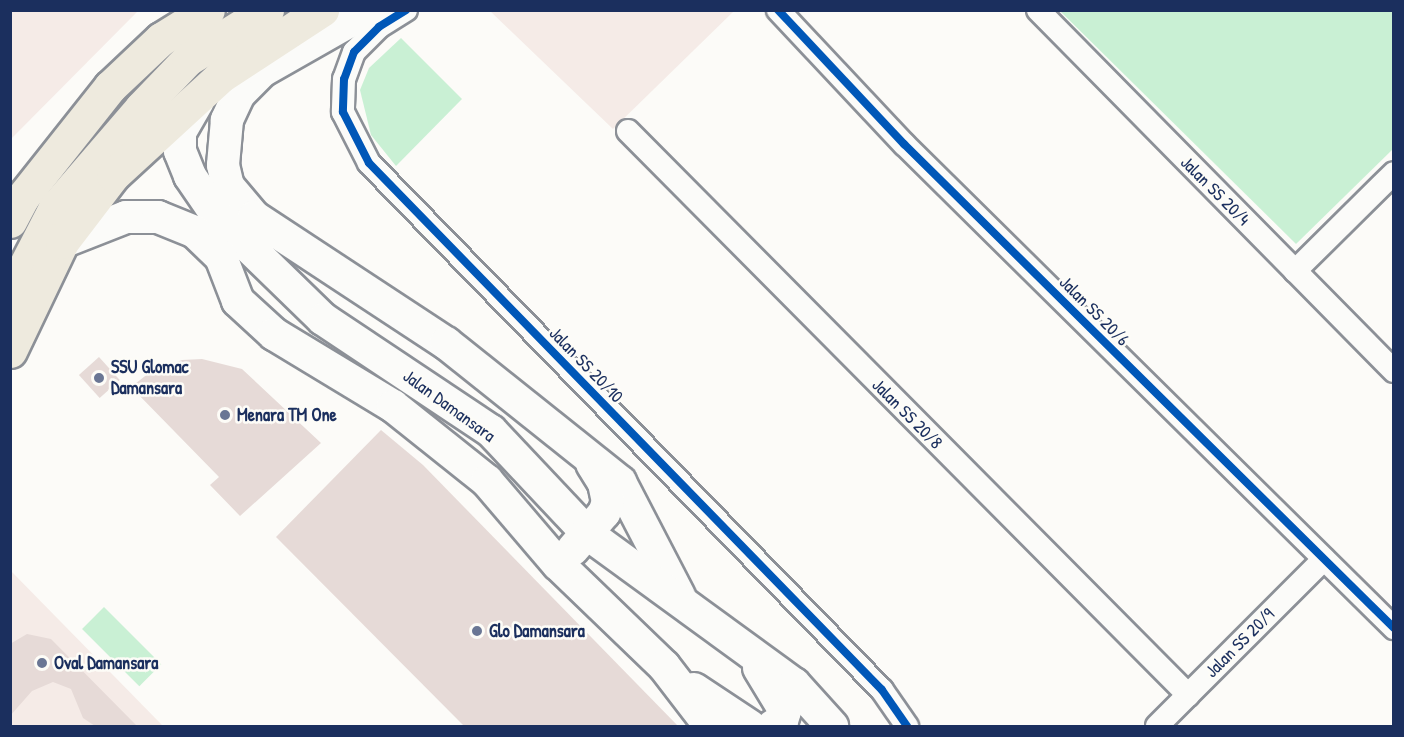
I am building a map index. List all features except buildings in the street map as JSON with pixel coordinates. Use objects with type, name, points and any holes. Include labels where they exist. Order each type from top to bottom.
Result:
[{"type":"highway","points":[[10,221],[22,198],[110,87],[161,39],[208,10]]},
{"type":"highway","points":[[10,295],[55,208],[141,108],[188,59],[267,10]]},
{"type":"highway","points":[[10,351],[62,242],[113,175],[221,76],[322,10]]},
{"type":"main road","points":[[369,10],[262,71],[239,94],[227,120],[223,165],[228,186],[254,218],[446,343],[586,455],[629,494],[643,533],[682,603]]},
{"type":"main road","name":"Jalan Damansara","points":[[221,76],[188,111],[180,132],[180,151],[190,176],[218,217],[323,319],[491,431],[588,534],[794,684],[832,726]]},
{"type":"main road","name":"Jalan Damansara","points":[[62,242],[100,224],[126,217],[158,217],[195,232],[221,257],[238,301],[274,334],[393,406],[465,462],[558,564],[664,666],[710,726]]},
{"type":"main road","points":[[221,257],[241,264],[294,306],[323,319]]},
{"type":"main road","points":[[558,564],[588,534],[608,502],[604,483],[586,455]]},
{"type":"main road","points":[[735,639],[781,700],[785,711],[782,721],[773,726]]},
{"type":"main road","points":[[664,666],[750,726]]},
{"type":"street","name":"Jalan SS 20/10","points":[[406,10],[379,27],[354,52],[344,79],[343,112],[369,163],[882,690],[907,726]]},
{"type":"street","name":"Jalan SS 20/6","points":[[778,10],[904,144],[1394,628]]},
{"type":"street","name":"Jalan SS 20/4","points":[[1038,10],[1394,371]]},
{"type":"street","name":"Jalan SS 20/8","points":[[628,131],[1188,695]]},
{"type":"street","points":[[1295,271],[1394,173]]},
{"type":"street","name":"Jalan SS 20/9","points":[[1156,726],[1324,559]]},
{"type":"shaded area","points":[[10,11],[138,11],[11,139],[10,139]]},
{"type":"shaded area","points":[[490,11],[734,11],[613,129]]},
{"type":"shaded area","points":[[10,570],[162,725],[162,726],[11,726]]},
{"type":"green space","points":[[1060,11],[1393,11],[1393,149],[1296,244]]},
{"type":"green space","points":[[401,38],[462,99],[396,166],[371,135],[360,90],[369,68]]},
{"type":"green space","points":[[104,607],[161,664],[139,686],[82,629]]},
{"type":"cycle path","points":[[406,10],[379,27],[354,52],[344,79],[343,112],[369,163],[882,690],[907,726]]},
{"type":"cycle path","points":[[778,10],[904,144],[1394,628]]},
{"type":"place","name":"SSU Glomac Damansara","points":[[99,378]]},
{"type":"place","name":"Menara TM One","points":[[225,415]]},
{"type":"place","name":"Glo Damansara","points":[[477,631]]},
{"type":"place","name":"Oval Damansara","points":[[42,663]]}]
